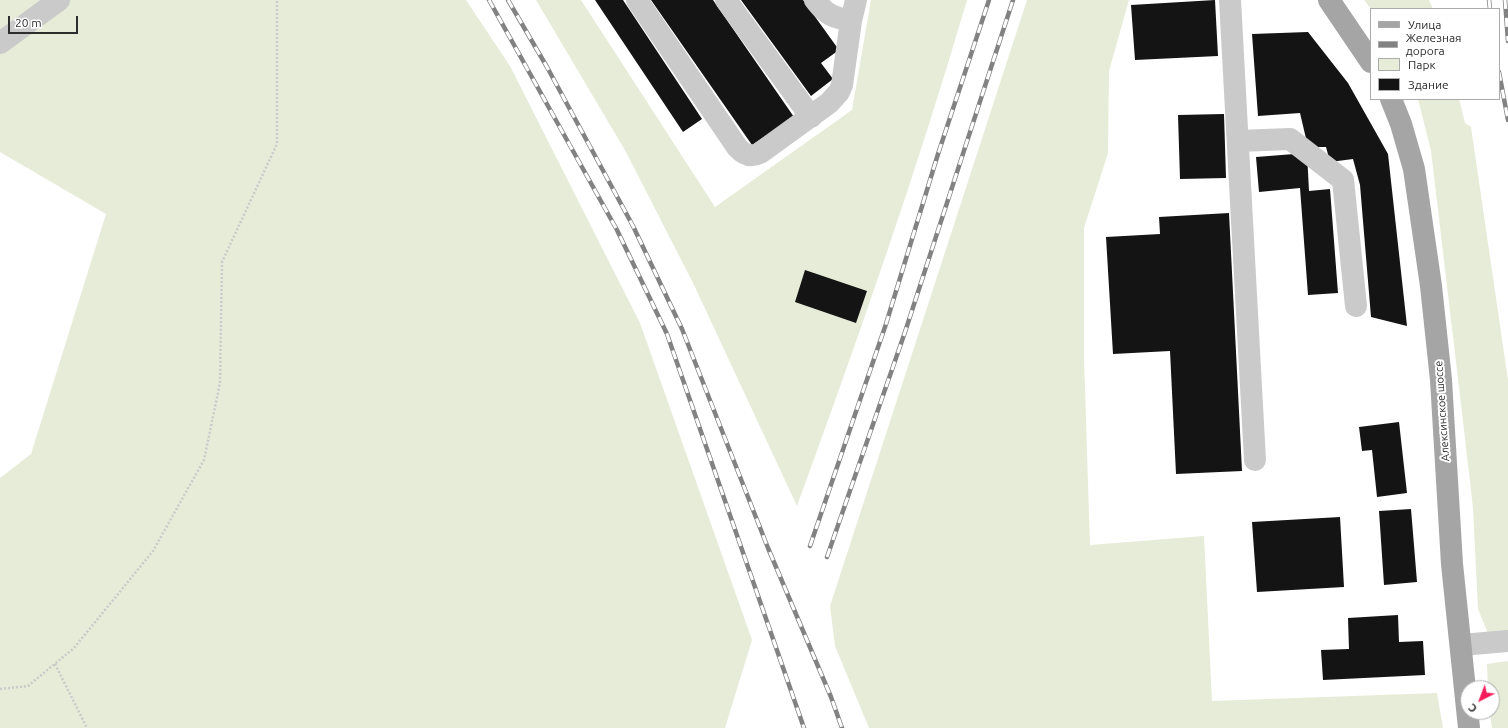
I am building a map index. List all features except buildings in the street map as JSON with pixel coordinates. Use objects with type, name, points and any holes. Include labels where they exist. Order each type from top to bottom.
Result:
[{"type":"main road","points":[[1329,0],[1370,61]]},
{"type":"main road","name":"Алексинское шоссе","points":[[1391,100],[1401,124],[1414,169],[1431,286],[1441,380],[1452,564],[1470,728]]},
{"type":"street","points":[[0,43],[59,0]]},
{"type":"street","points":[[637,0],[743,154],[752,156],[760,153],[829,104],[835,98],[842,86],[851,21],[856,0]]},
{"type":"street","points":[[726,0],[811,117]]},
{"type":"street","points":[[815,0],[827,14],[851,21]]},
{"type":"street","points":[[1230,0],[1255,460]]},
{"type":"street","points":[[1238,141],[1290,139],[1343,180],[1356,306]]},
{"type":"street","points":[[1461,646],[1508,642]]},
{"type":"path","points":[[0,689],[28,686],[74,648],[153,551],[204,460],[220,383],[222,262],[277,144],[277,0]]},
{"type":"path","points":[[55,664],[87,728]]},
{"type":"green space","points":[[0,0],[466,0],[510,66],[640,323],[752,640],[725,728],[0,728],[0,478],[31,454],[106,214],[0,152]]},
{"type":"green space","points":[[536,0],[581,0],[715,207],[852,110],[871,0],[967,0],[928,128],[886,254],[797,506],[694,285],[626,152]]},
{"type":"green space","points":[[1027,0],[1129,0],[1109,71],[1108,153],[1084,228],[1084,358],[1090,545],[1204,536],[1212,701],[1437,693],[1443,728],[869,728],[835,646],[830,606]]},
{"type":"green space","points":[[1364,0],[1429,0],[1433,8],[1370,8]]},
{"type":"green space","points":[[1418,100],[1459,100],[1465,123],[1471,127],[1508,380],[1508,633],[1489,636],[1478,609],[1473,508],[1431,151]]},
{"type":"green space","points":[[1508,661],[1508,728],[1492,728],[1491,720],[1500,720],[1500,680],[1488,680],[1487,664]]},
{"type":"railway","points":[[489,0],[617,230],[667,334],[804,728]]},
{"type":"railway","points":[[508,0],[547,67],[633,226],[682,329],[768,548],[831,697],[842,728]]},
{"type":"railway","points":[[810,546],[886,324],[938,154],[989,0]]},
{"type":"railway","points":[[827,557],[905,332],[1013,0]]},
{"type":"railway","points":[[1489,0],[1490,8]]},
{"type":"railway","points":[[1505,0],[1508,41]]},
{"type":"railway","points":[[1500,77],[1508,120]]}]
